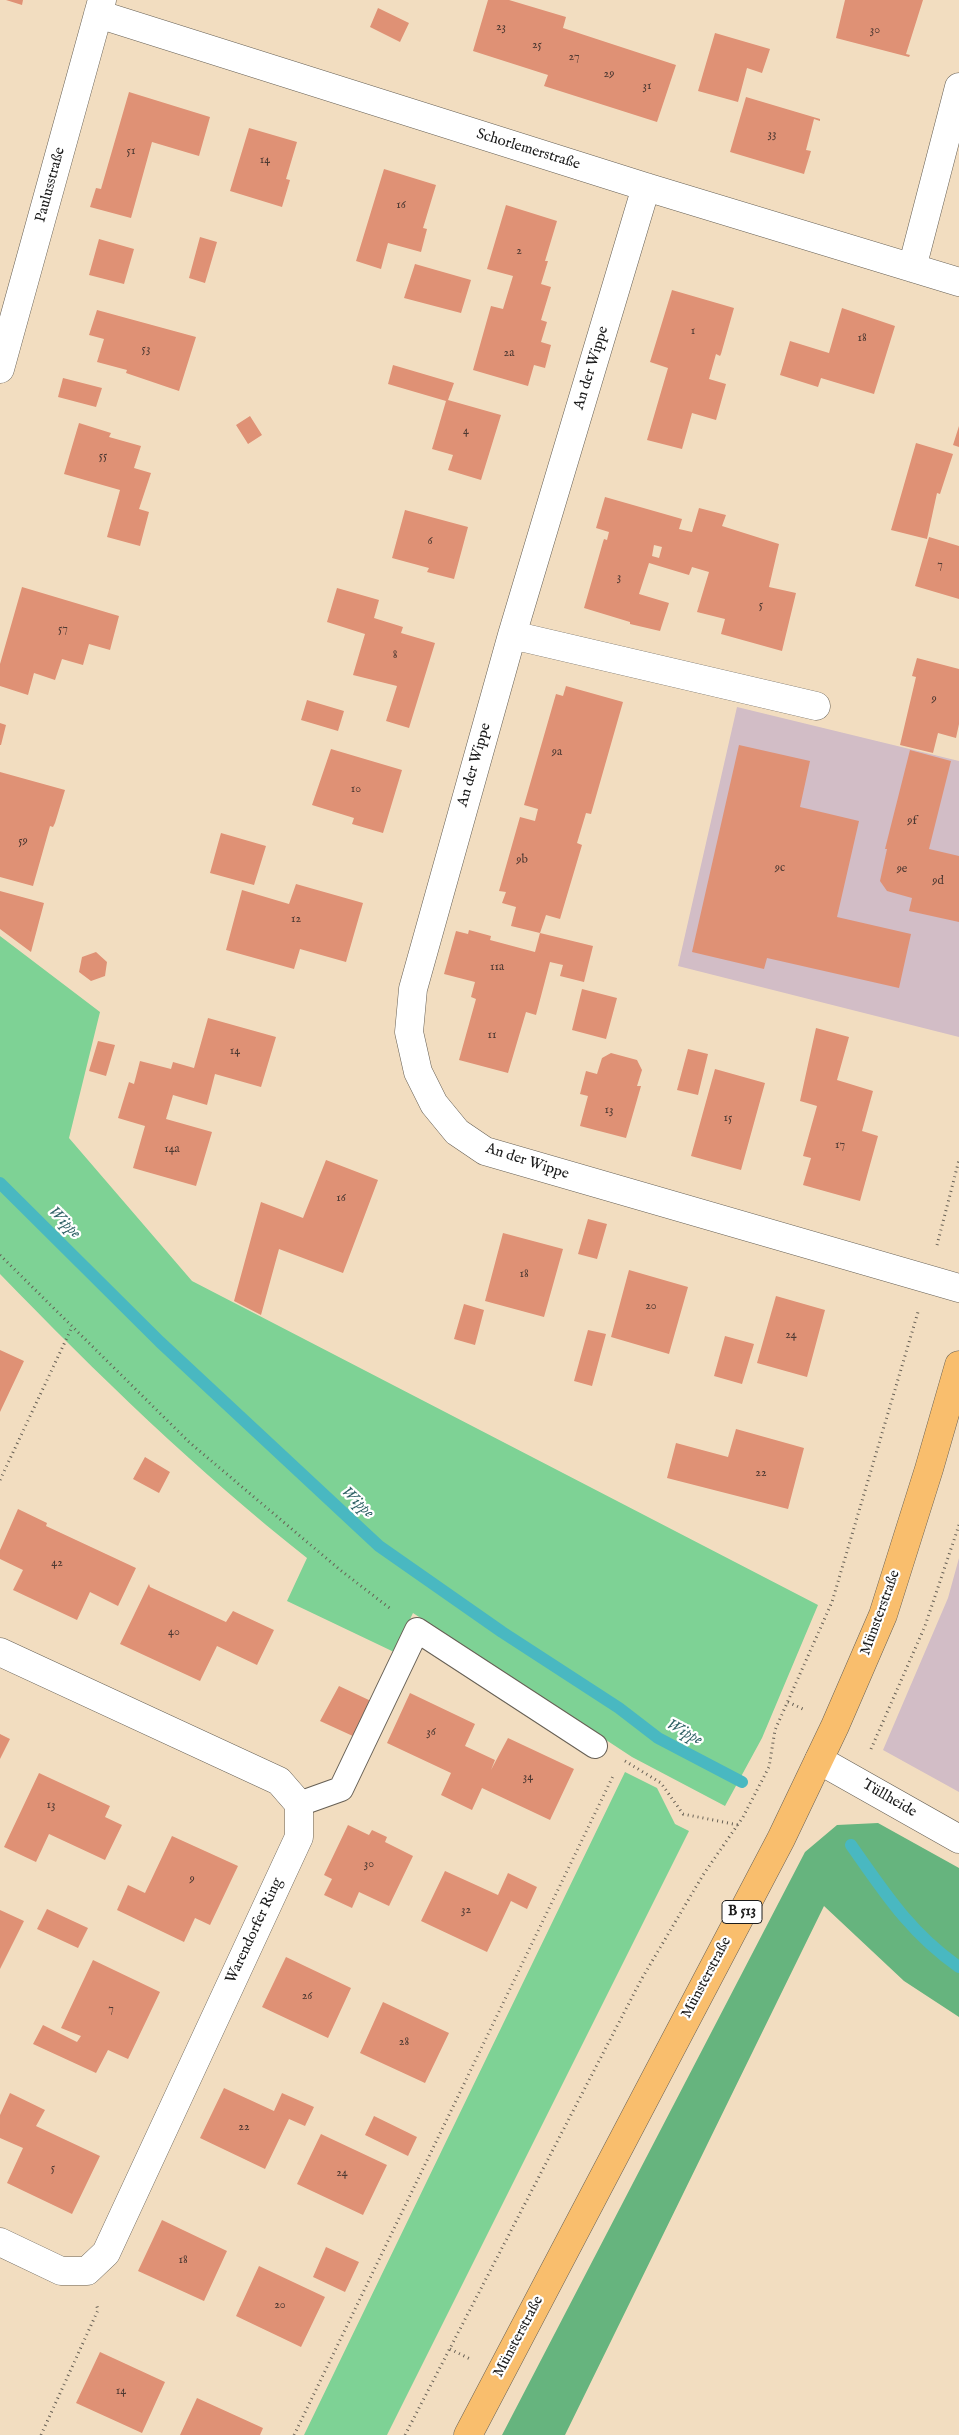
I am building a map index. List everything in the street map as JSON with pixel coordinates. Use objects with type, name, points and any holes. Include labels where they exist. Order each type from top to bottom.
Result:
[{"type":"main road","name":"Münsterstraße","points":[[468,2435],[781,1839],[819,1760],[883,1614],[929,1469],[959,1365]]},
{"type":"street","name":"Schorlemerstraße","points":[[100,7],[646,187],[959,282]]},
{"type":"street","name":"Paulusstraße","points":[[2,351],[100,7]]},
{"type":"street","points":[[912,268],[959,87]]},
{"type":"street","name":"An der Wippe","points":[[646,187],[512,635],[413,989],[409,1032],[418,1072],[434,1104],[457,1132],[485,1152],[959,1288]]},
{"type":"street","points":[[512,635],[816,706]]},
{"type":"street","points":[[0,1652],[279,1781],[299,1804]]},
{"type":"street","name":"Tüllheide","points":[[819,1760],[959,1839]]},
{"type":"street","name":"Warendorfer Ring","points":[[87,2271],[106,2253],[299,1837],[299,1804]]},
{"type":"street","points":[[0,2242],[61,2271],[87,2271]]},
{"type":"lane","points":[[299,1804],[341,1789],[417,1630],[595,1746]]},
{"type":"path","points":[[405,2435],[641,1980],[703,1875],[738,1825],[769,1767],[775,1730],[832,1602],[928,1279],[959,1160]]},
{"type":"path","points":[[0,1255],[188,1442],[339,1570],[417,1630]]},
{"type":"path","points":[[0,1480],[72,1327]]},
{"type":"path","points":[[880,1794],[869,1769],[871,1746],[925,1626],[959,1524]]},
{"type":"path","points":[[595,1746],[622,1759],[661,1783],[683,1814],[738,1825]]},
{"type":"path","points":[[294,2435],[622,1759]]},
{"type":"path","points":[[40,2435],[98,2310],[87,2271]]},
{"type":"shaded area","points":[[737,707],[959,761],[959,1037],[678,966]]},
{"type":"shaded area","points":[[959,1558],[959,1792],[883,1750],[948,1598]]},
{"type":"green space","points":[[0,936],[100,1012],[69,1138],[192,1281],[818,1605],[762,1738],[725,1806],[632,1757],[413,1613],[394,1652],[287,1601],[307,1558],[226,1491],[149,1421],[0,1274]]},
{"type":"green space","points":[[625,1772],[657,1788],[675,1824],[689,1831],[387,2435],[304,2435]]},
{"type":"green space","points":[[878,1823],[959,1868],[959,2017],[904,1981],[824,1906],[565,2435],[502,2435],[805,1852],[837,1825]]},
{"type":"building","points":[[6,0],[23,0],[22,5]]},
{"type":"building","points":[[488,0],[509,0],[566,17],[563,28],[676,65],[657,122],[544,86],[548,75],[473,51]]},
{"type":"building","points":[[845,0],[923,0],[906,54],[910,55],[909,57],[836,38]]},
{"type":"building","points":[[378,8],[409,23],[400,42],[370,27]]},
{"type":"building","points":[[715,33],[770,49],[762,73],[747,68],[738,102],[698,91]]},
{"type":"building","points":[[129,92],[210,117],[199,156],[152,142],[131,218],[90,207],[96,188],[101,189]]},
{"type":"building","points":[[746,97],[820,119],[820,121],[814,119],[806,150],[811,151],[804,174],[730,152]]},
{"type":"building","points":[[249,128],[297,142],[286,179],[290,180],[282,207],[230,191]]},
{"type":"building","points":[[384,169],[436,185],[423,228],[427,229],[421,252],[388,243],[381,269],[356,261]]},
{"type":"building","points":[[506,205],[557,221],[545,261],[548,261],[541,284],[551,287],[541,320],[547,322],[541,342],[551,345],[545,368],[534,365],[528,386],[473,370],[491,306],[503,309],[513,276],[487,269]]},
{"type":"building","points":[[200,237],[217,242],[205,283],[189,278]]},
{"type":"building","points":[[99,239],[134,249],[124,284],[89,275]]},
{"type":"building","points":[[415,264],[471,280],[461,313],[404,298]]},
{"type":"building","points":[[672,290],[734,308],[721,354],[720,356],[716,354],[709,379],[726,384],[716,420],[692,413],[682,449],[647,440],[668,368],[650,362]]},
{"type":"building","points":[[842,308],[895,326],[874,394],[821,378],[818,387],[780,375],[790,341],[829,353]]},
{"type":"building","points":[[97,310],[196,337],[179,391],[126,373],[127,370],[97,362],[104,339],[89,335]]},
{"type":"building","points":[[393,365],[454,383],[448,400],[501,415],[481,480],[448,470],[453,455],[432,449],[446,401],[388,384]]},
{"type":"building","points":[[63,378],[102,388],[96,407],[58,397]]},
{"type":"building","points":[[250,416],[262,435],[248,444],[236,425]]},
{"type":"building","points":[[79,423],[111,433],[109,437],[141,446],[134,468],[151,473],[139,509],[149,512],[140,546],[107,537],[120,490],[64,474]]},
{"type":"building","points":[[959,426],[959,447],[953,445]]},
{"type":"building","points":[[916,443],[953,454],[940,494],[937,493],[927,539],[891,530]]},
{"type":"building","points":[[605,497],[682,519],[679,529],[692,532],[699,508],[726,515],[722,526],[779,544],[769,587],[796,593],[782,651],[721,634],[725,619],[697,612],[709,572],[692,567],[689,575],[649,563],[639,594],[669,603],[660,631],[630,624],[630,622],[584,608],[603,542],[604,539],[607,540],[609,532],[596,528]],"holes":[[[654,545],[662,547],[659,558],[652,556]]]},
{"type":"building","points":[[405,510],[468,527],[454,579],[427,572],[429,568],[392,558]]},
{"type":"building","points":[[929,537],[959,546],[959,599],[915,586]]},
{"type":"building","points":[[22,587],[119,616],[110,650],[89,644],[83,665],[62,659],[55,680],[34,673],[28,695],[0,686],[0,664]]},
{"type":"building","points":[[337,588],[379,600],[374,618],[403,627],[401,633],[435,643],[409,728],[386,721],[397,686],[353,675],[365,634],[327,622]]},
{"type":"building","points":[[917,658],[959,669],[959,724],[956,738],[938,733],[933,753],[900,745],[916,677],[912,676]]},
{"type":"building","points":[[566,686],[623,702],[591,814],[586,813],[577,843],[582,845],[560,919],[546,915],[540,933],[511,926],[516,907],[502,903],[506,892],[499,891],[520,817],[535,821],[538,809],[524,805],[556,694],[563,696]]},
{"type":"building","points":[[307,700],[344,711],[338,731],[301,720]]},
{"type":"building","points":[[0,723],[6,725],[1,745],[0,745]]},
{"type":"building","points":[[739,745],[810,761],[800,807],[859,821],[837,917],[911,934],[899,988],[767,958],[764,969],[692,952]]},
{"type":"building","points":[[331,749],[402,770],[383,833],[352,824],[354,818],[312,805]]},
{"type":"building","points":[[910,750],[951,761],[929,849],[959,856],[959,922],[909,911],[912,898],[887,891],[880,881],[887,849],[885,849]]},
{"type":"building","points":[[0,772],[65,790],[55,823],[53,827],[50,826],[33,886],[0,877]]},
{"type":"building","points":[[221,833],[266,846],[254,885],[210,873]]},
{"type":"building","points":[[296,884],[363,903],[346,962],[300,949],[294,969],[226,950],[242,890],[289,904]]},
{"type":"building","points":[[0,891],[44,903],[31,952],[0,929]]},
{"type":"building","points":[[469,930],[491,936],[490,940],[535,952],[540,933],[593,946],[584,982],[560,976],[563,965],[550,962],[536,1015],[526,1012],[508,1073],[459,1060],[476,999],[471,997],[475,982],[444,974],[456,931],[468,934]]},
{"type":"building","points":[[96,952],[107,962],[105,976],[91,981],[79,972],[82,957]]},
{"type":"building","points":[[582,989],[617,998],[606,1039],[572,1030]]},
{"type":"building","points":[[208,1018],[276,1037],[261,1087],[215,1074],[207,1105],[173,1095],[166,1119],[212,1132],[196,1186],[133,1168],[145,1126],[118,1118],[129,1082],[134,1084],[140,1061],[171,1069],[173,1062],[194,1068]]},
{"type":"building","points":[[816,1028],[849,1037],[837,1080],[873,1091],[862,1131],[878,1136],[860,1201],[803,1185],[811,1158],[803,1156],[817,1106],[800,1101]]},
{"type":"building","points":[[98,1041],[115,1045],[106,1076],[89,1071]]},
{"type":"building","points":[[688,1049],[708,1054],[698,1095],[677,1090]]},
{"type":"building","points":[[611,1053],[637,1060],[642,1070],[637,1086],[641,1086],[626,1138],[580,1126],[588,1096],[580,1094],[586,1071],[597,1074],[602,1058]]},
{"type":"building","points":[[715,1069],[765,1083],[741,1170],[691,1156]]},
{"type":"building","points":[[326,1160],[378,1180],[343,1273],[279,1249],[261,1315],[234,1301],[261,1202],[303,1218]]},
{"type":"building","points":[[588,1219],[607,1224],[597,1259],[578,1254]]},
{"type":"building","points":[[503,1233],[563,1249],[544,1317],[485,1301]]},
{"type":"building","points":[[629,1270],[688,1287],[669,1354],[611,1337]]},
{"type":"building","points":[[776,1296],[825,1310],[807,1377],[757,1363]]},
{"type":"building","points":[[464,1304],[484,1310],[475,1345],[454,1339]]},
{"type":"building","points":[[588,1330],[606,1334],[592,1386],[574,1381]]},
{"type":"building","points":[[725,1336],[754,1344],[742,1384],[714,1376]]},
{"type":"building","points":[[0,1350],[24,1361],[0,1412]]},
{"type":"building","points":[[736,1429],[804,1448],[788,1509],[667,1478],[676,1443],[728,1457]]},
{"type":"building","points":[[145,1457],[170,1472],[159,1493],[133,1479]]},
{"type":"building","points":[[18,1509],[47,1523],[46,1526],[136,1568],[118,1606],[90,1592],[77,1620],[13,1590],[23,1570],[0,1559],[0,1550]]},
{"type":"building","points":[[149,1584],[150,1587],[226,1622],[233,1611],[274,1630],[257,1665],[217,1646],[200,1681],[120,1644]]},
{"type":"building","points":[[339,1686],[371,1701],[355,1737],[320,1721]]},
{"type":"building","points":[[410,1693],[475,1724],[465,1746],[495,1760],[491,1770],[508,1738],[574,1769],[550,1820],[482,1788],[472,1810],[441,1795],[451,1773],[387,1743]]},
{"type":"building","points":[[0,1734],[10,1739],[0,1759]]},
{"type":"building","points":[[39,1773],[110,1806],[105,1817],[122,1825],[105,1860],[49,1834],[36,1862],[4,1847]]},
{"type":"building","points":[[348,1825],[369,1835],[372,1830],[387,1837],[385,1842],[413,1856],[389,1906],[359,1892],[352,1908],[324,1895],[332,1879],[324,1875]]},
{"type":"building","points":[[172,1836],[238,1866],[210,1925],[195,1918],[184,1942],[117,1910],[128,1885],[145,1893]]},
{"type":"building","points":[[445,1871],[498,1895],[508,1873],[537,1887],[527,1909],[511,1901],[487,1952],[421,1921]]},
{"type":"building","points":[[47,1909],[88,1928],[78,1948],[37,1929]]},
{"type":"building","points":[[0,1910],[24,1921],[0,1969]]},
{"type":"building","points":[[286,1957],[351,1988],[328,2038],[262,2007]]},
{"type":"building","points":[[93,1960],[160,1992],[128,2059],[108,2050],[96,2073],[33,2044],[43,2025],[77,2042],[81,2036],[61,2028]]},
{"type":"building","points":[[383,2002],[449,2033],[425,2083],[360,2053]]},
{"type":"building","points":[[224,2088],[274,2111],[282,2093],[314,2107],[305,2126],[289,2119],[265,2169],[200,2138]]},
{"type":"building","points":[[10,2093],[45,2110],[36,2126],[100,2156],[72,2214],[7,2183],[23,2148],[0,2138],[0,2115]]},
{"type":"building","points":[[374,2116],[417,2137],[408,2156],[365,2135]]},
{"type":"building","points":[[321,2134],[387,2165],[363,2215],[297,2184]]},
{"type":"building","points":[[162,2220],[227,2251],[204,2301],[138,2271]]},
{"type":"building","points":[[326,2247],[359,2262],[345,2292],[313,2277]]},
{"type":"building","points":[[259,2266],[325,2297],[301,2347],[236,2316]]},
{"type":"building","points":[[100,2352],[165,2382],[142,2433],[76,2403]]},
{"type":"building","points":[[197,2398],[263,2428],[260,2435],[180,2435]]},
{"type":"waterway","name":"Wippe","points":[[0,1183],[160,1342],[379,1546],[502,1632],[619,1708],[658,1738],[742,1782]]},
{"type":"waterway","name":"Wippe","points":[[851,1845],[912,1926],[959,1967]]}]
